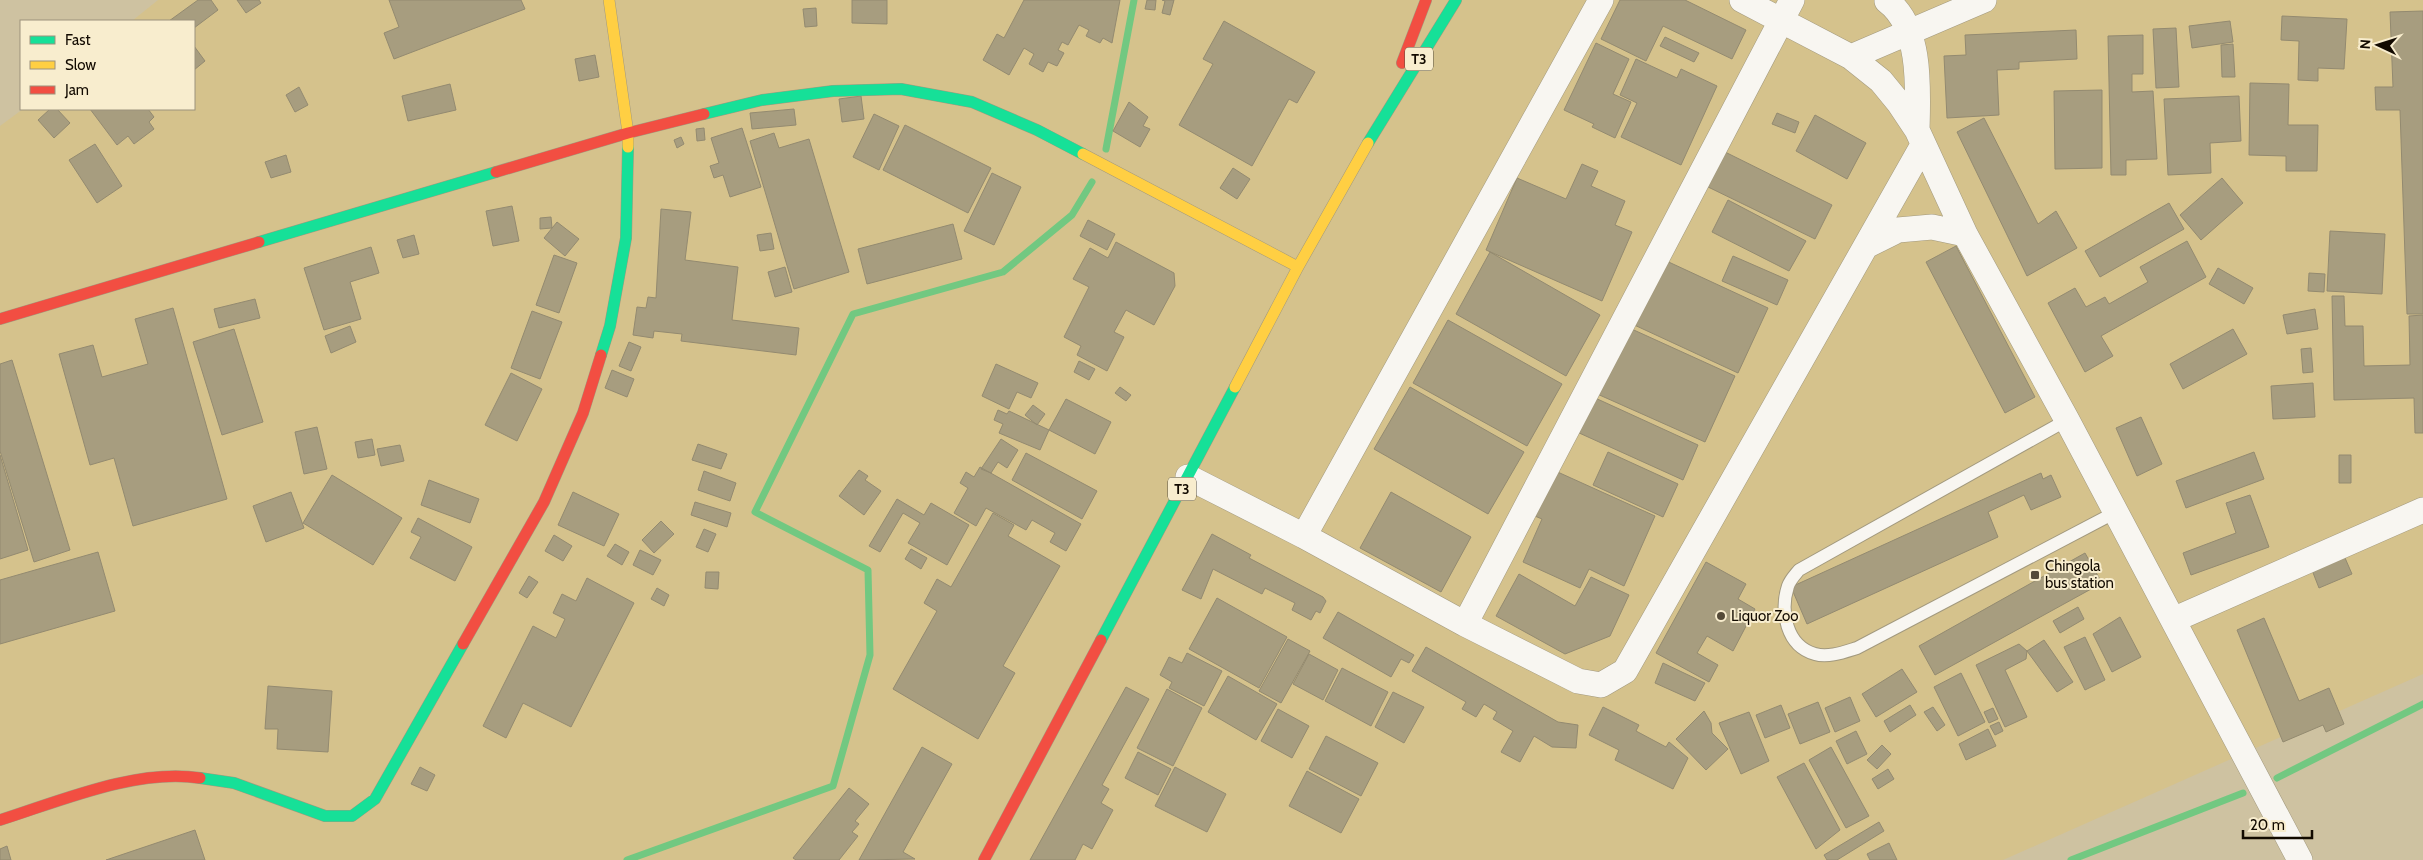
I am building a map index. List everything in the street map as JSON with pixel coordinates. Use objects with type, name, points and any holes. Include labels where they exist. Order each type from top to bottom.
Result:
[{"type":"main road","points":[[0,820],[137,778],[190,776],[234,783],[325,816],[352,816],[375,799],[544,502],[584,413],[610,326],[626,238],[628,133],[609,0]]},
{"type":"main road","name":"T3","points":[[1382,118],[1426,0]]},
{"type":"main road","name":"T3","points":[[984,860],[1188,478],[1298,267],[1382,118],[1456,0]]},
{"type":"main road","points":[[0,319],[628,133],[762,100],[833,91],[901,89],[972,102],[1037,130],[1298,267]]},
{"type":"street","points":[[1304,536],[1601,0]]},
{"type":"street","points":[[1742,0],[1788,10],[1880,81],[1899,103],[1920,137],[1965,234],[2067,420],[2300,860]]},
{"type":"street","points":[[1188,478],[1304,536],[1465,624],[1578,682],[1600,685],[1625,671],[1868,245],[1920,137],[1918,76],[1909,34],[1904,18],[1896,7],[1889,0],[1879,0]]},
{"type":"street","points":[[1851,58],[1984,0]]},
{"type":"street","points":[[1465,624],[1788,10]]},
{"type":"street","points":[[1915,63],[1935,30],[1948,15]]},
{"type":"street","points":[[1868,245],[1898,230],[1932,227],[1965,234]]},
{"type":"street","points":[[2173,620],[2423,510]]},
{"type":"lane","points":[[2067,420],[1799,570],[1788,584],[1785,602],[1785,622],[1796,642],[1815,654],[1833,655],[1857,648],[2116,512]]},
{"type":"shaded area","points":[[158,0],[2423,0],[2423,674],[2003,860],[0,860],[0,126],[22,110],[195,110],[195,20],[133,20]]},
{"type":"building","points":[[198,0],[211,0],[218,10],[195,27],[195,20],[170,20]]},
{"type":"building","points":[[237,0],[259,0],[261,3],[246,13]]},
{"type":"building","points":[[389,0],[521,0],[525,9],[394,59],[384,33],[399,27]]},
{"type":"building","points":[[852,0],[887,0],[887,24],[852,23]]},
{"type":"building","points":[[1024,0],[1120,0],[1112,43],[1103,38],[1100,43],[1086,36],[1089,30],[1079,25],[1068,45],[1062,42],[1058,50],[1064,53],[1057,66],[1048,62],[1043,72],[1029,64],[1034,54],[1024,48],[1009,75],[983,60],[997,34],[1004,38]]},
{"type":"building","points":[[1147,0],[1156,0],[1155,10],[1145,9]]},
{"type":"building","points":[[1162,0],[1174,0],[1170,15],[1162,13],[1165,1]]},
{"type":"building","points":[[1620,0],[1685,0],[1746,30],[1732,59],[1663,26],[1646,61],[1601,39]]},
{"type":"building","points":[[816,8],[817,26],[805,27],[803,9]]},
{"type":"building","points":[[2423,11],[2423,314],[2407,314],[2400,110],[2376,110],[2375,87],[2393,87],[2390,12]]},
{"type":"building","points":[[2282,16],[2347,19],[2344,69],[2318,68],[2318,81],[2298,80],[2299,41],[2281,40]]},
{"type":"building","points":[[1224,21],[1315,72],[1297,103],[1289,99],[1252,166],[1179,125],[1213,64],[1203,59]]},
{"type":"building","points":[[2230,21],[2233,42],[2192,48],[2189,26]]},
{"type":"building","points":[[2176,28],[2179,87],[2156,88],[2153,29]]},
{"type":"building","points":[[2076,30],[2077,59],[2019,62],[2019,69],[1997,70],[1999,115],[1947,118],[1944,56],[1966,55],[1965,35]]},
{"type":"building","points":[[2143,35],[2143,74],[2132,74],[2132,92],[2153,91],[2157,159],[2126,160],[2126,175],[2111,175],[2108,36]]},
{"type":"building","points":[[1665,37],[1699,53],[1694,62],[1660,46]]},
{"type":"building","points":[[1596,43],[1629,59],[1613,94],[1631,102],[1615,138],[1592,127],[1594,124],[1564,110]]},
{"type":"building","points":[[2233,44],[2235,77],[2222,77],[2221,45]]},
{"type":"building","points":[[195,47],[205,61],[195,69]]},
{"type":"building","points":[[595,55],[599,77],[579,81],[575,59]]},
{"type":"building","points":[[1636,59],[1677,78],[1681,69],[1717,86],[1681,165],[1621,137],[1637,103],[1620,95]]},
{"type":"building","points":[[2250,83],[2289,84],[2288,125],[2318,125],[2317,171],[2286,171],[2286,156],[2249,155]]},
{"type":"building","points":[[450,84],[456,110],[408,121],[402,96]]},
{"type":"building","points":[[299,87],[308,105],[295,112],[286,95]]},
{"type":"building","points":[[2102,90],[2102,168],[2055,169],[2054,91]]},
{"type":"building","points":[[861,96],[864,119],[842,122],[839,99]]},
{"type":"building","points":[[2239,96],[2241,141],[2210,143],[2211,173],[2168,175],[2164,99]]},
{"type":"building","points":[[1129,102],[1148,117],[1143,126],[1150,129],[1140,147],[1113,131]]},
{"type":"building","points":[[794,109],[796,125],[752,129],[750,113]]},
{"type":"building","points":[[49,110],[58,110],[70,123],[54,138],[38,120]]},
{"type":"building","points":[[91,110],[149,110],[154,117],[149,122],[154,129],[134,144],[128,136],[117,145]]},
{"type":"building","points":[[1777,113],[1799,122],[1795,133],[1772,124]]},
{"type":"building","points":[[874,114],[899,126],[879,170],[853,157]]},
{"type":"building","points":[[1815,115],[1866,143],[1847,179],[1796,151]]},
{"type":"building","points":[[1984,118],[2038,224],[2056,211],[2077,248],[2027,276],[1957,132]]},
{"type":"building","points":[[905,125],[991,168],[968,213],[883,170]]},
{"type":"building","points":[[704,128],[705,140],[697,141],[696,129]]},
{"type":"building","points":[[742,128],[761,187],[730,197],[723,175],[714,178],[710,166],[719,163],[711,138]]},
{"type":"building","points":[[774,133],[779,148],[809,139],[849,272],[794,289],[750,141]]},
{"type":"building","points":[[681,137],[684,144],[677,148],[674,140]]},
{"type":"building","points":[[95,144],[122,186],[97,203],[69,160]]},
{"type":"building","points":[[1721,150],[1832,205],[1815,239],[1704,185]]},
{"type":"building","points":[[286,155],[291,172],[271,178],[265,162]]},
{"type":"building","points":[[1582,164],[1598,171],[1591,186],[1625,201],[1615,225],[1632,232],[1602,301],[1486,250],[1517,178],[1566,199]]},
{"type":"building","points":[[1233,168],[1250,179],[1237,199],[1220,188]]},
{"type":"building","points":[[992,173],[1021,187],[994,245],[964,231]]},
{"type":"building","points":[[2222,178],[2243,203],[2201,240],[2180,215]]},
{"type":"building","points":[[1728,200],[1806,241],[1789,271],[1712,232]]},
{"type":"building","points":[[2169,203],[2184,229],[2100,277],[2085,251]]},
{"type":"building","points":[[512,206],[519,241],[493,246],[486,211]]},
{"type":"building","points":[[661,209],[691,212],[685,260],[738,267],[732,320],[799,328],[796,355],[681,341],[682,334],[654,331],[653,338],[633,335],[637,307],[646,308],[648,297],[656,298]]},
{"type":"building","points":[[551,217],[552,228],[540,229],[540,218]]},
{"type":"building","points":[[1088,220],[1115,234],[1107,250],[1080,236]]},
{"type":"building","points":[[557,222],[579,239],[565,256],[544,238]]},
{"type":"building","points":[[953,224],[962,259],[867,284],[858,249]]},
{"type":"building","points":[[2330,231],[2385,234],[2382,294],[2327,291]]},
{"type":"building","points":[[771,233],[774,249],[760,251],[757,235]]},
{"type":"building","points":[[414,235],[419,254],[403,258],[397,240]]},
{"type":"building","points":[[2187,241],[2206,277],[2101,336],[2113,356],[2085,372],[2048,303],[2075,288],[2086,307],[2105,297],[2109,304],[2148,282],[2140,267]]},
{"type":"building","points":[[1116,242],[1174,273],[1175,286],[1154,325],[1126,310],[1114,332],[1124,337],[1107,371],[1077,355],[1081,346],[1064,337],[1089,287],[1073,279],[1090,248],[1108,258]]},
{"type":"building","points":[[1956,246],[2035,397],[2005,413],[1926,262]]},
{"type":"building","points":[[371,247],[379,273],[350,282],[361,319],[324,330],[304,268]]},
{"type":"building","points":[[1490,252],[1600,315],[1566,376],[1456,314]]},
{"type":"building","points":[[554,255],[577,263],[559,313],[536,305]]},
{"type":"building","points":[[1733,256],[1788,280],[1777,305],[1722,281]]},
{"type":"building","points":[[1660,258],[1768,308],[1738,373],[1630,323]]},
{"type":"building","points":[[785,267],[792,292],[775,297],[768,272]]},
{"type":"building","points":[[2218,268],[2253,288],[2244,304],[2209,284]]},
{"type":"building","points":[[2309,273],[2325,274],[2324,292],[2308,291]]},
{"type":"building","points":[[2332,296],[2344,296],[2345,326],[2363,326],[2364,366],[2410,365],[2409,316],[2423,315],[2423,433],[2415,433],[2414,398],[2334,400]]},
{"type":"building","points":[[255,299],[260,318],[219,328],[214,309]]},
{"type":"building","points":[[173,308],[227,499],[133,526],[114,458],[90,465],[59,354],[93,345],[102,377],[148,364],[135,319]]},
{"type":"building","points":[[2315,309],[2318,329],[2287,334],[2283,315]]},
{"type":"building","points":[[532,311],[562,322],[540,379],[511,368]]},
{"type":"building","points":[[1448,320],[1562,384],[1527,446],[1413,383]]},
{"type":"building","points":[[350,326],[356,342],[331,353],[325,336]]},
{"type":"building","points":[[1625,326],[1735,376],[1705,442],[1595,393]]},
{"type":"building","points":[[234,329],[263,422],[222,435],[193,342]]},
{"type":"building","points":[[2233,329],[2247,354],[2183,389],[2170,364]]},
{"type":"building","points":[[629,342],[641,347],[631,371],[619,366]]},
{"type":"building","points":[[2311,348],[2313,372],[2303,373],[2301,349]]},
{"type":"building","points":[[12,360],[70,550],[34,562],[0,451],[0,364]]},
{"type":"building","points":[[1079,361],[1095,369],[1089,380],[1074,372]]},
{"type":"building","points":[[996,364],[1038,383],[1031,398],[1017,392],[1009,409],[982,396]]},
{"type":"building","points":[[612,370],[634,379],[627,397],[605,388]]},
{"type":"building","points":[[511,373],[542,389],[517,441],[485,425]]},
{"type":"building","points":[[2313,383],[2315,417],[2273,419],[2271,386]]},
{"type":"building","points":[[1120,387],[1131,395],[1126,401],[1115,393]]},
{"type":"building","points":[[1410,387],[1524,452],[1488,514],[1374,449]]},
{"type":"building","points":[[1593,397],[1698,445],[1683,480],[1577,432]]},
{"type":"building","points":[[1066,399],[1111,422],[1095,454],[1049,430]]},
{"type":"building","points":[[1033,405],[1045,414],[1037,425],[1025,415]]},
{"type":"building","points":[[998,410],[1007,414],[1009,411],[1049,430],[1040,450],[999,433],[1003,424],[994,420]]},
{"type":"building","points":[[2141,417],[2162,464],[2137,476],[2116,428]]},
{"type":"building","points":[[317,427],[327,469],[304,474],[295,432]]},
{"type":"building","points":[[372,439],[375,455],[358,458],[355,442]]},
{"type":"building","points":[[1001,439],[1018,450],[1007,468],[998,462],[991,473],[981,469]]},
{"type":"building","points":[[698,444],[727,454],[721,469],[692,460]]},
{"type":"building","points":[[400,445],[404,461],[381,466],[377,449]]},
{"type":"building","points":[[1608,452],[1678,484],[1663,517],[1593,485]]},
{"type":"building","points":[[2254,452],[2264,479],[2186,508],[2176,481]]},
{"type":"building","points":[[1026,453],[1097,491],[1082,519],[1012,480]]},
{"type":"building","points":[[0,455],[28,550],[0,559]]},
{"type":"building","points":[[2339,455],[2351,455],[2351,483],[2339,483]]},
{"type":"building","points":[[980,467],[1081,524],[1066,551],[1050,542],[1055,533],[1032,520],[1026,530],[986,508],[976,526],[954,513],[968,488],[960,483],[966,472],[974,477]]},
{"type":"building","points":[[1551,469],[1655,516],[1624,586],[1589,569],[1580,588],[1523,562],[1542,519],[1530,514]]},
{"type":"building","points":[[859,470],[868,476],[865,480],[881,491],[864,515],[839,496]]},
{"type":"building","points":[[704,471],[736,483],[730,501],[698,490]]},
{"type":"building","points":[[2041,473],[2043,479],[2051,475],[2061,497],[2031,510],[2024,495],[1988,512],[1998,537],[1807,624],[1791,587]]},
{"type":"building","points":[[332,475],[402,518],[373,565],[303,523]]},
{"type":"building","points":[[429,480],[479,499],[470,523],[421,505]]},
{"type":"building","points":[[291,492],[304,528],[266,542],[253,506]]},
{"type":"building","points":[[573,492],[619,514],[604,546],[558,525]]},
{"type":"building","points":[[1391,492],[1471,537],[1441,592],[1360,548]]},
{"type":"building","points":[[2250,495],[2269,547],[2191,575],[2183,553],[2236,533],[2226,503]]},
{"type":"building","points":[[897,499],[924,515],[931,503],[969,525],[947,565],[908,543],[920,523],[903,513],[880,552],[869,546]]},
{"type":"building","points":[[695,502],[731,513],[727,527],[691,515]]},
{"type":"building","points":[[993,513],[1014,525],[1008,536],[1060,566],[1003,666],[1015,673],[978,739],[893,689],[937,611],[924,603],[937,579],[951,587]]},
{"type":"building","points":[[418,518],[472,547],[455,581],[410,558],[421,537],[411,532]]},
{"type":"building","points":[[661,521],[674,534],[654,553],[642,540]]},
{"type":"building","points":[[704,529],[716,534],[708,552],[696,547]]},
{"type":"building","points":[[1212,534],[1251,555],[1249,558],[1323,597],[1326,601],[1320,613],[1316,611],[1311,620],[1292,610],[1295,603],[1265,588],[1262,594],[1213,569],[1201,599],[1182,590]]},
{"type":"building","points":[[554,535],[572,546],[563,561],[545,551]]},
{"type":"building","points":[[615,544],[629,552],[622,565],[607,556]]},
{"type":"building","points":[[911,549],[927,558],[921,569],[905,559]]},
{"type":"building","points":[[640,550],[661,560],[653,575],[633,565]]},
{"type":"building","points":[[2342,551],[2352,574],[2319,588],[2310,565]]},
{"type":"building","points":[[98,552],[115,611],[0,644],[0,580]]},
{"type":"building","points":[[2085,553],[2102,583],[1935,675],[1919,646]]},
{"type":"building","points":[[1706,562],[1746,584],[1738,599],[1755,609],[1733,651],[1707,636],[1697,653],[1718,665],[1709,682],[1656,653]]},
{"type":"building","points":[[706,572],[719,572],[718,589],[705,588]]},
{"type":"building","points":[[1519,574],[1575,606],[1591,577],[1629,595],[1610,636],[1565,654],[1496,616]]},
{"type":"building","points":[[529,576],[538,582],[527,598],[519,593]]},
{"type":"building","points":[[587,578],[634,603],[571,727],[523,703],[506,738],[483,726],[533,626],[556,638],[565,619],[553,613],[562,594],[576,601]]},
{"type":"building","points":[[657,588],[669,595],[664,606],[651,599]]},
{"type":"building","points":[[1217,598],[1287,637],[1259,688],[1189,649]]},
{"type":"building","points":[[2078,607],[2084,619],[2060,633],[2053,621]]},
{"type":"building","points":[[1338,612],[1414,655],[1409,663],[1401,659],[1391,677],[1323,638]]},
{"type":"building","points":[[2120,617],[2141,657],[2112,672],[2093,634]]},
{"type":"building","points":[[2264,618],[2299,701],[2329,688],[2344,724],[2326,732],[2323,725],[2283,742],[2237,630]]},
{"type":"building","points":[[2085,637],[2105,680],[2085,690],[2064,647]]},
{"type":"building","points":[[1288,639],[1310,651],[1281,703],[1259,691]]},
{"type":"building","points":[[2044,640],[2073,682],[2057,692],[2027,651]]},
{"type":"building","points":[[2019,644],[2027,651],[2026,659],[2005,670],[2027,717],[2005,727],[1976,665]]},
{"type":"building","points":[[1426,647],[1558,722],[1578,725],[1576,748],[1552,747],[1534,736],[1520,762],[1501,752],[1513,731],[1493,719],[1497,712],[1484,704],[1476,717],[1462,709],[1466,702],[1412,671]]},
{"type":"building","points":[[1187,653],[1222,671],[1204,706],[1169,688],[1172,682],[1160,675],[1169,657],[1182,663]]},
{"type":"building","points":[[1309,654],[1338,670],[1323,700],[1293,684]]},
{"type":"building","points":[[1663,663],[1705,683],[1695,701],[1655,683]]},
{"type":"building","points":[[1342,668],[1388,692],[1371,726],[1325,701]]},
{"type":"building","points":[[1902,669],[1917,692],[1876,717],[1862,694]]},
{"type":"building","points":[[1961,673],[1985,722],[1958,736],[1934,687]]},
{"type":"building","points":[[1228,676],[1277,704],[1256,740],[1208,712]]},
{"type":"building","points":[[268,686],[332,691],[328,752],[277,749],[278,729],[265,729]]},
{"type":"building","points":[[1126,687],[1149,699],[1102,785],[1109,789],[1101,803],[1113,810],[1092,849],[1083,844],[1075,860],[1030,860]]},
{"type":"building","points":[[1167,689],[1202,708],[1173,766],[1137,748]]},
{"type":"building","points":[[1393,692],[1424,707],[1404,743],[1375,727]]},
{"type":"building","points":[[1850,697],[1860,721],[1835,732],[1825,708]]},
{"type":"building","points":[[1818,702],[1830,732],[1800,744],[1788,714]]},
{"type":"building","points":[[1781,705],[1790,728],[1765,738],[1756,715]]},
{"type":"building","points":[[1910,705],[1916,715],[1890,732],[1884,721]]},
{"type":"building","points":[[1603,707],[1639,725],[1636,731],[1666,747],[1669,742],[1688,758],[1673,789],[1615,760],[1619,750],[1589,735]]},
{"type":"building","points":[[1933,707],[1945,725],[1937,731],[1924,712]]},
{"type":"building","points":[[1993,708],[1998,719],[1989,723],[1984,712]]},
{"type":"building","points":[[1278,709],[1309,726],[1292,758],[1261,741]]},
{"type":"building","points":[[1704,711],[1711,723],[1712,733],[1728,749],[1706,770],[1676,739]]},
{"type":"building","points":[[1749,712],[1769,761],[1741,774],[1719,723]]},
{"type":"building","points":[[1999,722],[2003,731],[1995,735],[1990,726]]},
{"type":"building","points":[[1988,729],[1996,746],[1966,760],[1959,744]]},
{"type":"building","points":[[1856,731],[1867,754],[1847,764],[1836,741]]},
{"type":"building","points":[[1326,736],[1378,763],[1361,796],[1309,769]]},
{"type":"building","points":[[1882,745],[1891,754],[1877,769],[1867,760]]},
{"type":"building","points":[[922,747],[952,764],[903,852],[915,859],[859,860]]},
{"type":"building","points":[[1831,747],[1869,816],[1846,828],[1809,760]]},
{"type":"building","points":[[1138,752],[1171,769],[1158,795],[1125,778]]},
{"type":"building","points":[[1804,763],[1840,830],[1816,849],[1777,777]]},
{"type":"building","points":[[420,767],[435,775],[427,791],[411,784]]},
{"type":"building","points":[[1175,767],[1226,794],[1207,832],[1155,806]]},
{"type":"building","points":[[1888,769],[1894,779],[1878,789],[1872,779]]},
{"type":"building","points":[[1307,771],[1359,799],[1341,833],[1289,806]]},
{"type":"building","points":[[849,788],[869,804],[855,821],[859,824],[852,832],[858,836],[839,860],[796,860],[793,858]]},
{"type":"building","points":[[1879,822],[1884,831],[1837,860],[1827,860],[1824,855]]},
{"type":"building","points":[[195,830],[205,860],[106,860]]},
{"type":"building","points":[[1889,843],[1897,860],[1870,860],[1867,854]]},
{"type":"building","points":[[7,846],[11,860],[0,860],[0,849]]},
{"type":"waterway","points":[[1106,149],[1134,0]]},
{"type":"waterway","points":[[627,860],[833,786],[870,655],[868,570],[755,512],[853,314],[1003,272],[1072,215],[1092,182]]},
{"type":"waterway","points":[[2277,778],[2423,704]]},
{"type":"waterway","points":[[2071,860],[2243,793]]},
{"type":"traffic: fast","points":[[1368,143],[1456,0]]},
{"type":"traffic: fast","points":[[704,114],[762,100],[833,91],[901,89],[972,102],[1037,130],[1083,154]]},
{"type":"traffic: fast","points":[[601,355],[610,326],[626,238],[628,147]]},
{"type":"traffic: fast","points":[[259,242],[496,172]]},
{"type":"traffic: fast","points":[[1101,640],[1235,387]]},
{"type":"traffic: fast","points":[[200,778],[234,783],[325,816],[352,816],[375,799],[463,644]]},
{"type":"traffic: slow","points":[[609,0],[628,133],[628,147]]},
{"type":"traffic: slow","points":[[1235,387],[1298,267],[1368,143]]},
{"type":"traffic: slow","points":[[1083,154],[1298,267]]},
{"type":"traffic: jam","points":[[1402,63],[1426,0]]},
{"type":"traffic: jam","points":[[496,172],[628,133],[704,114]]},
{"type":"traffic: jam","points":[[0,319],[259,242]]},
{"type":"traffic: jam","points":[[463,644],[544,502],[583,413],[601,355]]},
{"type":"traffic: jam","points":[[984,860],[1101,640]]},
{"type":"traffic: jam","points":[[0,820],[99,788],[125,782],[176,776],[200,778]]},
{"type":"place","name":"Chingola bus station","points":[[2035,575]]},
{"type":"place","name":"Liquor Zoo","points":[[1721,616]]}]
